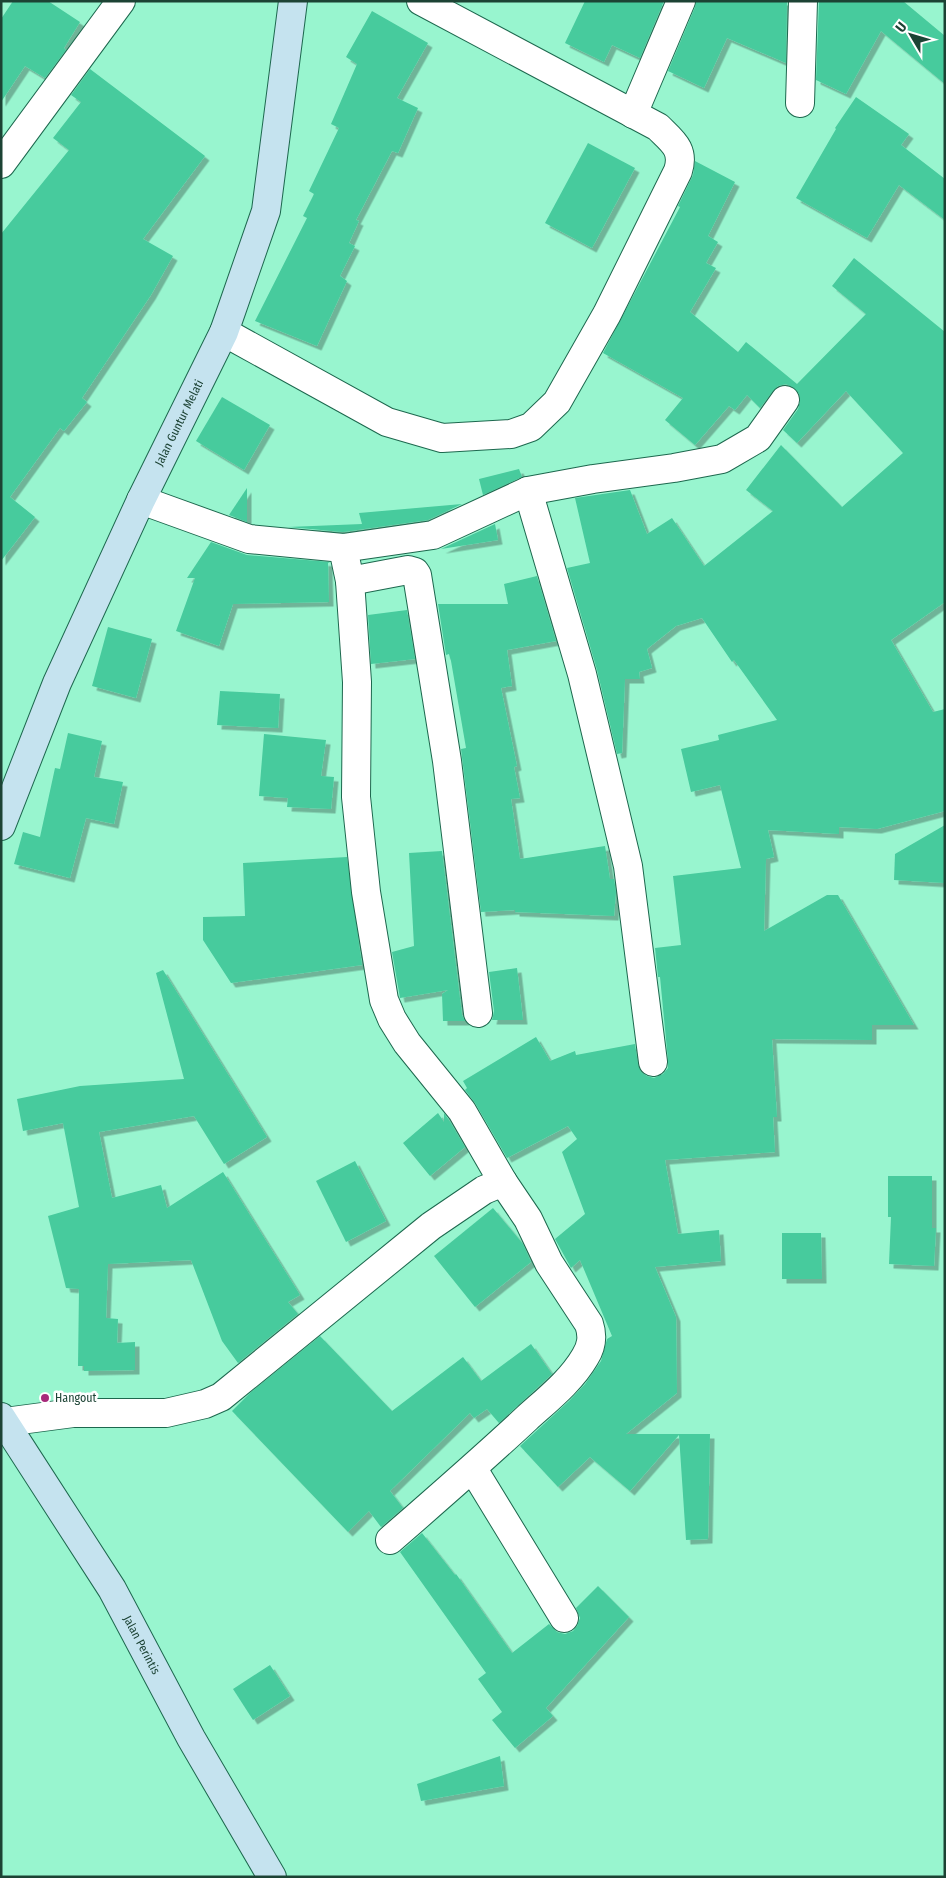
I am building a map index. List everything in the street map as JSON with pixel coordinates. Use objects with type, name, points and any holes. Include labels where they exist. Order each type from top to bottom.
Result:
[{"type":"street","points":[[1,164],[121,1]]},
{"type":"street","name":"Jalan Guntur Melati","points":[[2,821],[57,683],[141,500],[224,332],[266,211],[293,1]]},
{"type":"street","points":[[224,332],[387,422],[442,438],[511,434],[531,427],[557,402],[607,314],[680,166],[682,160],[680,151],[658,127],[421,1]]},
{"type":"street","points":[[633,114],[681,1]]},
{"type":"street","points":[[800,103],[803,1]]},
{"type":"street","points":[[141,500],[249,539],[343,548],[433,535],[528,490],[722,459],[758,438],[785,400]]},
{"type":"street","points":[[528,490],[582,674],[628,866],[653,1062]]},
{"type":"street","points":[[343,548],[350,581],[357,682],[356,798],[366,892],[384,1000],[392,1020],[407,1043],[462,1111],[503,1182],[528,1219],[549,1263],[589,1324],[592,1332],[592,1342],[586,1356],[572,1376],[473,1468],[390,1540]]},
{"type":"street","points":[[350,581],[408,570],[415,572],[417,575],[447,761],[478,1013]]},
{"type":"street","points":[[3,1420],[73,1413],[166,1413],[205,1404],[221,1397],[431,1226],[484,1190],[503,1182]]},
{"type":"street","name":"Jalan Perintis","points":[[3,1420],[112,1589],[191,1738],[272,1877]]},
{"type":"street","points":[[473,1468],[564,1618]]},
{"type":"building","points":[[13,1],[48,1],[80,22],[64,48],[66,50],[45,78],[25,66],[1,102],[1,19]]},
{"type":"building","points":[[585,1],[664,1],[640,58],[612,45],[604,62],[565,43]]},
{"type":"building","points":[[696,1],[787,1],[786,63],[727,38],[704,88],[668,71]]},
{"type":"building","points":[[819,1],[903,1],[945,36],[945,84],[881,31],[846,94],[816,80]]},
{"type":"building","points":[[372,11],[428,43],[397,98],[418,108],[398,153],[392,151],[356,220],[359,221],[349,243],[355,246],[340,276],[347,281],[317,346],[255,321],[307,218],[303,216],[314,194],[309,191],[339,128],[331,124],[357,64],[346,57]]},
{"type":"building","points":[[90,69],[205,156],[143,239],[173,256],[151,295],[82,398],[87,402],[64,431],[60,428],[10,497],[35,517],[1,561],[1,234],[69,150],[53,138],[81,102],[71,95]]},
{"type":"building","points":[[856,97],[909,134],[901,145],[945,179],[945,220],[899,185],[867,238],[796,198],[835,128]]},
{"type":"building","points":[[588,143],[635,168],[592,248],[545,223]]},
{"type":"building","points":[[695,161],[735,182],[708,236],[718,242],[706,263],[716,268],[690,312],[738,352],[746,342],[797,384],[866,314],[832,286],[854,258],[945,332],[945,602],[891,640],[933,712],[945,709],[945,811],[877,829],[839,827],[839,834],[768,830],[774,857],[766,859],[764,931],[827,895],[838,895],[914,1025],[872,1025],[872,1040],[772,1039],[777,1117],[773,1117],[775,1152],[665,1160],[678,1234],[719,1230],[721,1261],[655,1267],[676,1317],[677,1393],[626,1434],[710,1434],[708,1539],[686,1540],[679,1435],[630,1491],[590,1457],[558,1487],[520,1446],[585,1384],[601,1361],[607,1339],[612,1336],[580,1260],[571,1268],[555,1239],[585,1214],[562,1152],[577,1139],[568,1126],[507,1158],[475,1103],[465,1090],[467,1088],[463,1081],[536,1037],[550,1061],[575,1051],[576,1055],[635,1044],[641,1072],[654,1078],[663,1074],[668,1068],[668,1060],[660,977],[658,977],[655,948],[681,945],[673,876],[741,868],[720,785],[691,792],[681,749],[719,740],[718,735],[777,720],[734,660],[732,662],[702,618],[676,626],[647,649],[652,668],[639,672],[640,679],[625,679],[622,753],[617,754],[597,670],[567,568],[590,563],[575,498],[630,490],[647,534],[672,518],[704,566],[773,511],[746,490],[781,445],[842,507],[903,453],[846,391],[797,443],[783,430],[798,409],[800,402],[799,394],[794,388],[786,384],[778,386],[760,408],[747,395],[735,410],[729,406],[695,445],[665,420],[683,398],[603,353],[680,207],[678,206],[693,175]]},
{"type":"building","points":[[222,397],[270,425],[244,470],[196,441]]},
{"type":"building","points":[[519,469],[522,477],[483,495],[479,479]]},
{"type":"building","points":[[247,488],[247,522],[229,515]]},
{"type":"building","points":[[462,504],[428,520],[343,532],[288,527],[362,524],[359,513]]},
{"type":"building","points":[[495,524],[498,540],[441,549]]},
{"type":"building","points":[[211,542],[247,555],[330,562],[328,563],[329,602],[233,604],[219,646],[176,631],[195,578],[187,578]]},
{"type":"building","points":[[537,576],[556,641],[507,650],[512,686],[501,688],[517,766],[514,767],[520,798],[511,799],[520,859],[605,846],[610,879],[614,879],[616,892],[614,916],[515,912],[515,910],[481,912],[461,749],[466,748],[451,661],[449,654],[446,655],[438,604],[508,604],[504,584]]},
{"type":"building","points":[[407,610],[415,659],[371,664],[368,615]]},
{"type":"building","points":[[108,627],[152,639],[136,698],[92,686]]},
{"type":"building","points":[[220,691],[280,694],[278,728],[217,725]]},
{"type":"building","points":[[68,733],[102,741],[94,777],[123,782],[114,824],[86,818],[70,878],[14,864],[23,832],[40,837],[55,768],[60,769]]},
{"type":"building","points":[[264,734],[326,740],[321,776],[334,777],[331,809],[287,807],[288,798],[259,796]]},
{"type":"building","points":[[945,825],[945,883],[894,880],[895,854]]},
{"type":"building","points":[[442,851],[462,1015],[465,1021],[443,1021],[442,994],[448,990],[400,998],[392,952],[414,946],[409,853]]},
{"type":"building","points":[[347,857],[362,965],[231,983],[203,940],[203,917],[245,916],[243,863]]},
{"type":"building","points":[[517,968],[523,1020],[492,1020],[494,1011],[489,972]]},
{"type":"building","points":[[163,970],[267,1137],[224,1164],[194,1116],[99,1132],[112,1198],[161,1185],[167,1208],[223,1172],[300,1295],[288,1302],[298,1314],[238,1363],[222,1341],[191,1260],[108,1264],[106,1318],[118,1319],[117,1343],[135,1342],[135,1370],[84,1371],[84,1366],[78,1366],[79,1289],[66,1288],[48,1216],[79,1207],[63,1123],[23,1131],[17,1099],[80,1086],[184,1079],[156,973]]},
{"type":"building","points":[[438,1113],[444,1122],[444,1113],[465,1147],[430,1176],[403,1143]]},
{"type":"building","points":[[355,1161],[386,1221],[346,1242],[316,1181]]},
{"type":"building","points":[[888,1176],[932,1176],[932,1228],[936,1228],[934,1266],[889,1264],[891,1217],[888,1217]]},
{"type":"building","points":[[493,1208],[523,1244],[531,1262],[475,1307],[434,1256]]},
{"type":"building","points":[[782,1233],[821,1233],[822,1279],[782,1279]]},
{"type":"building","points":[[320,1336],[392,1411],[463,1357],[481,1381],[531,1344],[552,1374],[499,1423],[487,1409],[474,1418],[470,1413],[390,1491],[403,1508],[381,1527],[369,1511],[348,1532],[232,1411],[251,1392]]},
{"type":"building","points":[[422,1533],[456,1574],[512,1653],[549,1624],[557,1632],[565,1634],[573,1631],[580,1618],[576,1608],[598,1586],[629,1617],[546,1708],[553,1716],[515,1748],[492,1720],[502,1712],[478,1679],[486,1673],[400,1552]]},
{"type":"building","points":[[270,1665],[290,1696],[253,1720],[233,1689]]},
{"type":"building","points":[[500,1756],[504,1786],[421,1801],[417,1784]]},
{"type":"place","name":"Hangout","points":[[45,1398]]}]
